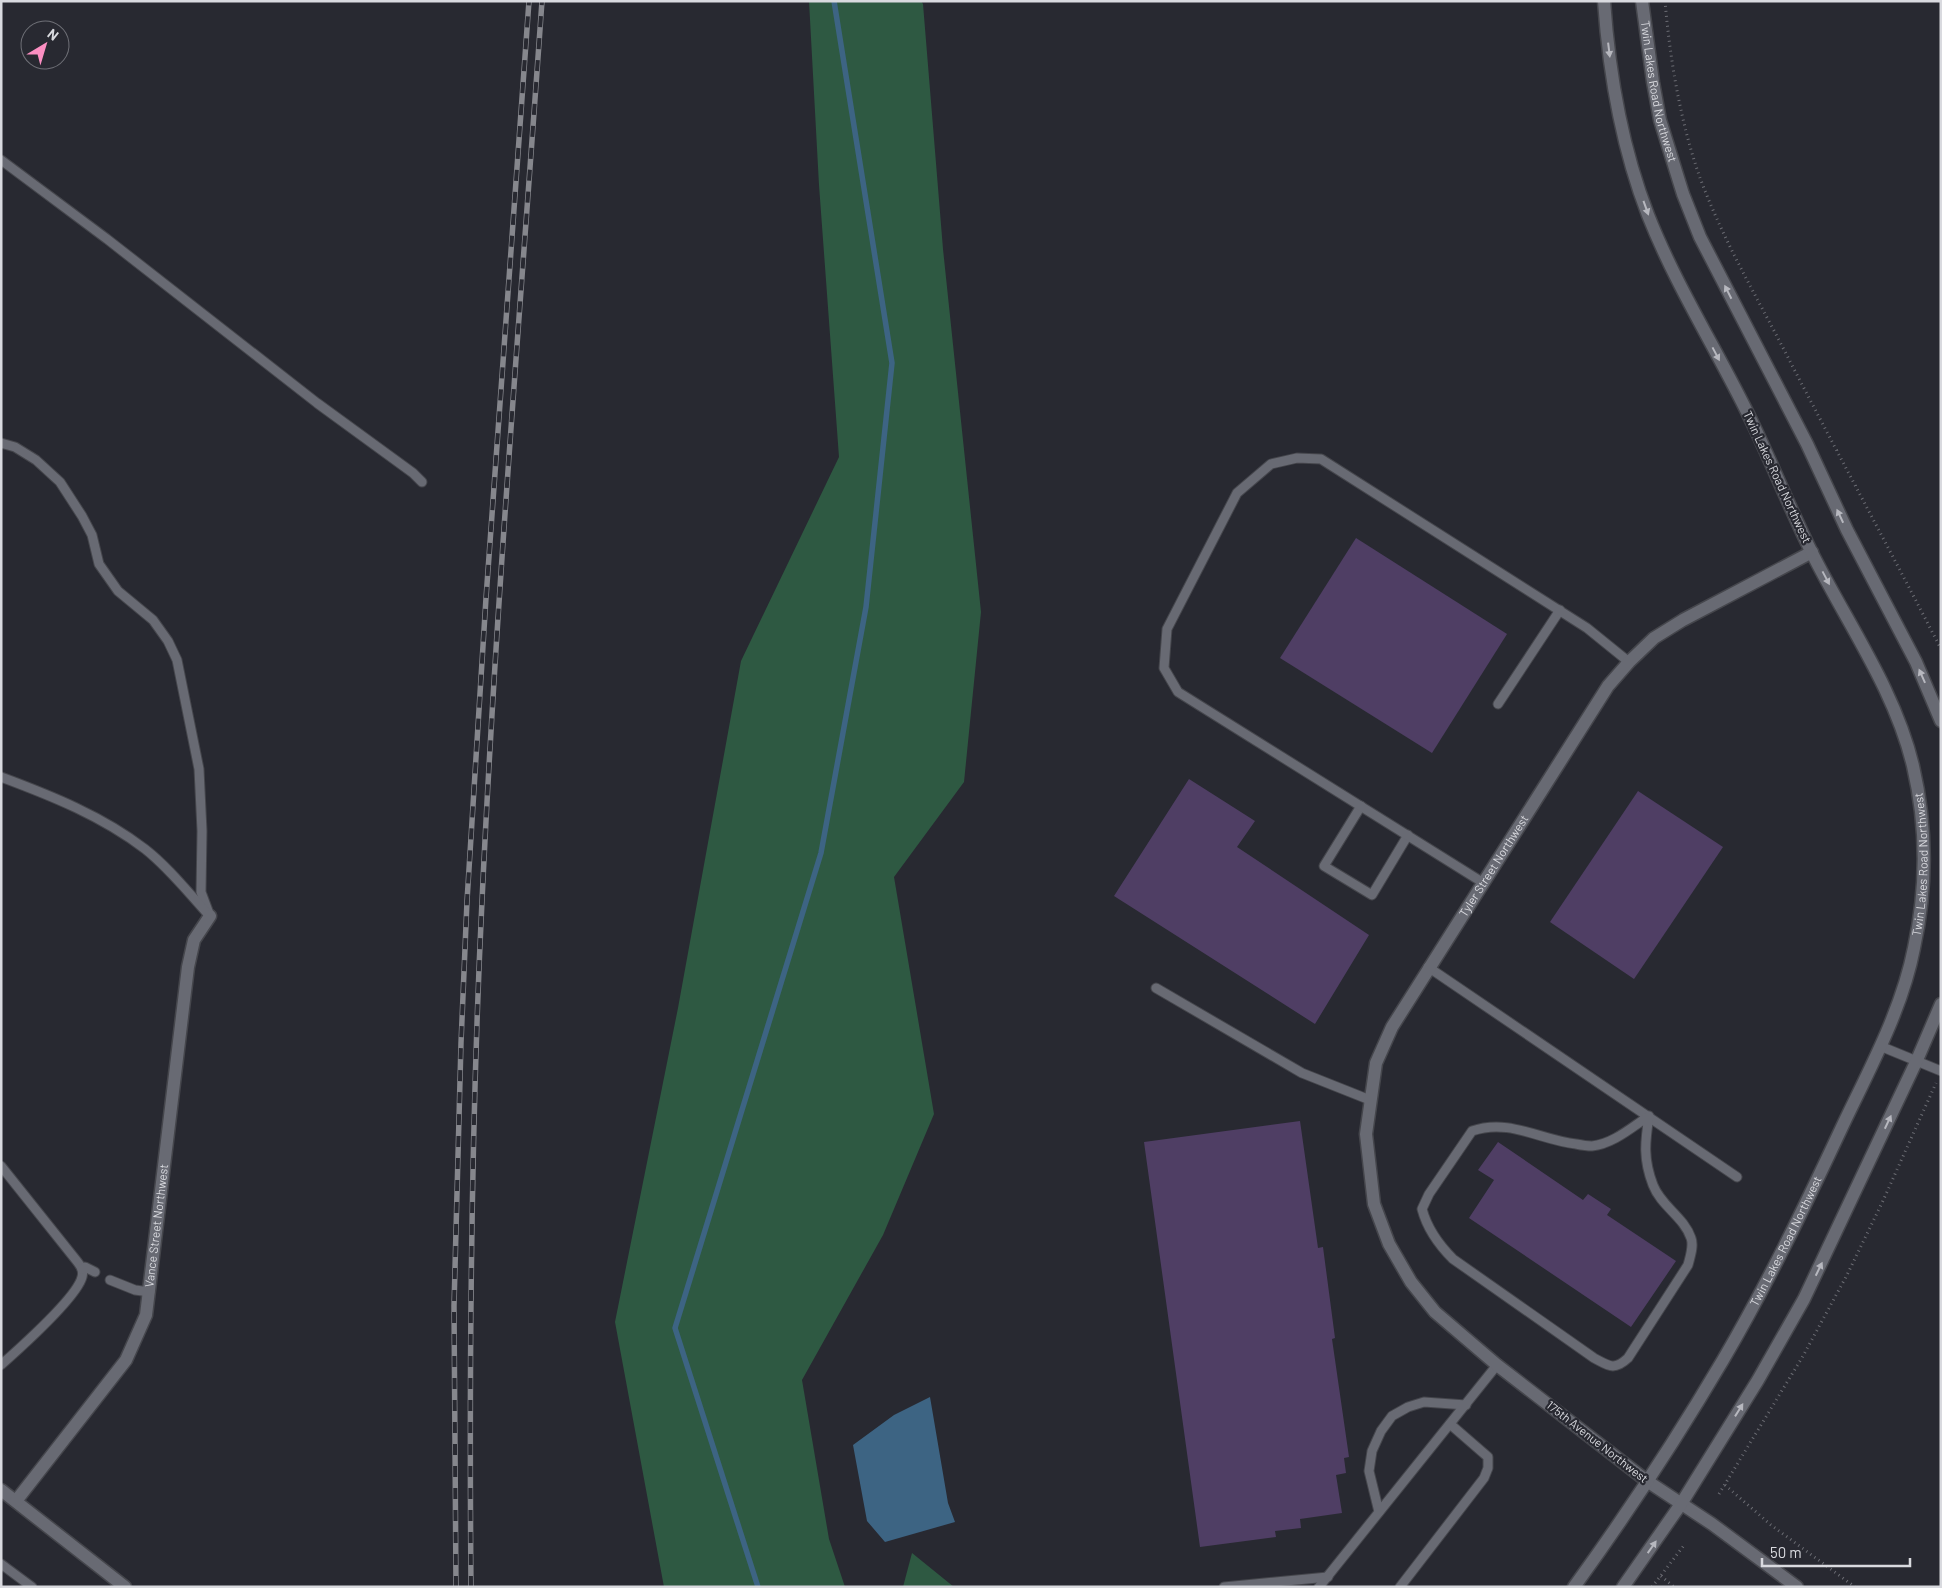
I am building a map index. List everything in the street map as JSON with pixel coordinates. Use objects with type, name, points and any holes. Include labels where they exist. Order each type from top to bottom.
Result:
[{"type":"street","name":"Twin Lakes Road Northwest","points":[[1574,1587],[1626,1515],[1723,1360],[1808,1200],[1880,1046],[1904,986],[1914,952],[1924,878],[1920,802],[1913,766],[1903,731],[1890,698],[1812,552],[1749,417],[1679,285],[1648,215],[1625,141],[1610,63],[1604,1]]},
{"type":"street","name":"Twin Lakes Road Northwest","points":[[1642,1],[1660,120],[1693,220],[1715,268],[1807,444],[1847,530],[1916,662],[1941,721]]},
{"type":"street","name":"Tyler Street Northwest","points":[[1411,1282],[1389,1244],[1374,1204],[1366,1134],[1376,1063],[1392,1027],[1588,715],[1608,686],[1629,662],[1654,638],[1682,620],[1812,552]]},
{"type":"street","name":"Vance Street Northwest","points":[[16,1501],[126,1360],[146,1315],[188,967],[194,940],[210,916]]},
{"type":"street","points":[[1623,1587],[1681,1504],[1758,1380],[1804,1299],[1917,1060],[1941,1004]]},
{"type":"street","name":"175th Avenue Northwest","points":[[1411,1282],[1435,1312],[1497,1365],[1647,1481],[1712,1524],[1797,1587]]},
{"type":"street","points":[[1,1490],[125,1587]]},
{"type":"lane","points":[[1,160],[100,234],[317,403],[413,472],[422,482]]},
{"type":"lane","points":[[1,443],[15,447],[36,460],[60,482],[92,535],[99,564],[118,591],[153,620],[168,641],[177,660],[199,769],[202,831],[201,892],[210,916]]},
{"type":"lane","points":[[1482,882],[1178,692],[1164,668],[1167,629],[1237,493],[1271,464],[1297,458],[1321,459],[1588,628],[1629,662]]},
{"type":"lane","points":[[1498,704],[1560,610]]},
{"type":"lane","points":[[1,777],[76,807],[125,835],[146,850],[210,916]]},
{"type":"lane","points":[[1360,806],[1324,866],[1372,896],[1408,835]]},
{"type":"lane","points":[[1428,967],[1737,1177]]},
{"type":"lane","points":[[1156,988],[1302,1073],[1370,1100]]},
{"type":"lane","points":[[1880,1046],[1941,1071]]},
{"type":"lane","points":[[1649,1116],[1644,1144],[1653,1186],[1668,1208],[1685,1225],[1692,1240],[1691,1250],[1688,1265],[1628,1358],[1620,1366],[1610,1366],[1594,1358],[1453,1260],[1442,1248],[1424,1217],[1422,1209],[1429,1194],[1472,1132],[1484,1127],[1504,1126],[1531,1132],[1563,1143],[1591,1146],[1609,1141],[1649,1116]]},
{"type":"lane","points":[[1,1166],[82,1269],[80,1282],[67,1300],[1,1365]]},
{"type":"lane","points":[[82,1269],[85,1267],[96,1272]]},
{"type":"lane","points":[[110,1280],[135,1290],[150,1292]]},
{"type":"lane","points":[[1319,1587],[1497,1365]]},
{"type":"lane","points":[[1379,1512],[1369,1470],[1372,1450],[1392,1416],[1408,1407],[1424,1402],[1466,1405]]},
{"type":"lane","points":[[1400,1587],[1484,1478],[1488,1468],[1488,1458],[1450,1424]]},
{"type":"lane","points":[[3,1568],[32,1587]]},
{"type":"lane","points":[[1224,1587],[1328,1577]]},
{"type":"path","points":[[1666,1],[1668,36],[1677,90],[1688,138],[1703,183],[1720,224],[1755,295],[1941,650]]},
{"type":"path","points":[[1719,1494],[1803,1356],[1847,1275],[1882,1203],[1937,1080]]},
{"type":"path","points":[[1725,1485],[1771,1525],[1855,1587]]},
{"type":"path","points":[[1652,1587],[1685,1544]]},
{"type":"path","points":[[1661,1576],[1674,1587]]},
{"type":"green space","points":[[809,1],[921,1],[923,4],[943,249],[981,612],[964,782],[894,877],[934,1114],[883,1235],[802,1380],[829,1539],[845,1587],[664,1587],[615,1322],[678,1008],[741,661],[839,457],[819,185]]},
{"type":"green space","points":[[912,1553],[954,1587],[903,1587]]},
{"type":"water","points":[[930,1397],[948,1503],[955,1522],[885,1542],[867,1521],[853,1445],[894,1415]]},
{"type":"building","points":[[1356,538],[1507,634],[1432,753],[1280,658]]},
{"type":"building","points":[[1189,779],[1255,821],[1237,847],[1369,935],[1315,1024],[1114,896]]},
{"type":"building","points":[[1638,791],[1723,847],[1634,979],[1550,922]]},
{"type":"building","points":[[1300,1121],[1318,1248],[1323,1247],[1335,1338],[1332,1339],[1349,1457],[1344,1458],[1346,1473],[1336,1475],[1342,1513],[1300,1519],[1301,1528],[1275,1531],[1276,1537],[1200,1547],[1144,1142]]},
{"type":"building","points":[[1498,1142],[1583,1200],[1588,1194],[1611,1209],[1607,1215],[1676,1261],[1631,1327],[1469,1218],[1494,1180],[1478,1170]]},
{"type":"waterway","points":[[758,1587],[675,1328],[821,853],[866,607],[892,363],[834,1]]},
{"type":"railway","points":[[456,1587],[454,1306],[467,901],[486,598],[529,1]]},
{"type":"railway","points":[[471,1587],[470,1415],[478,987],[502,564],[542,1]]}]
